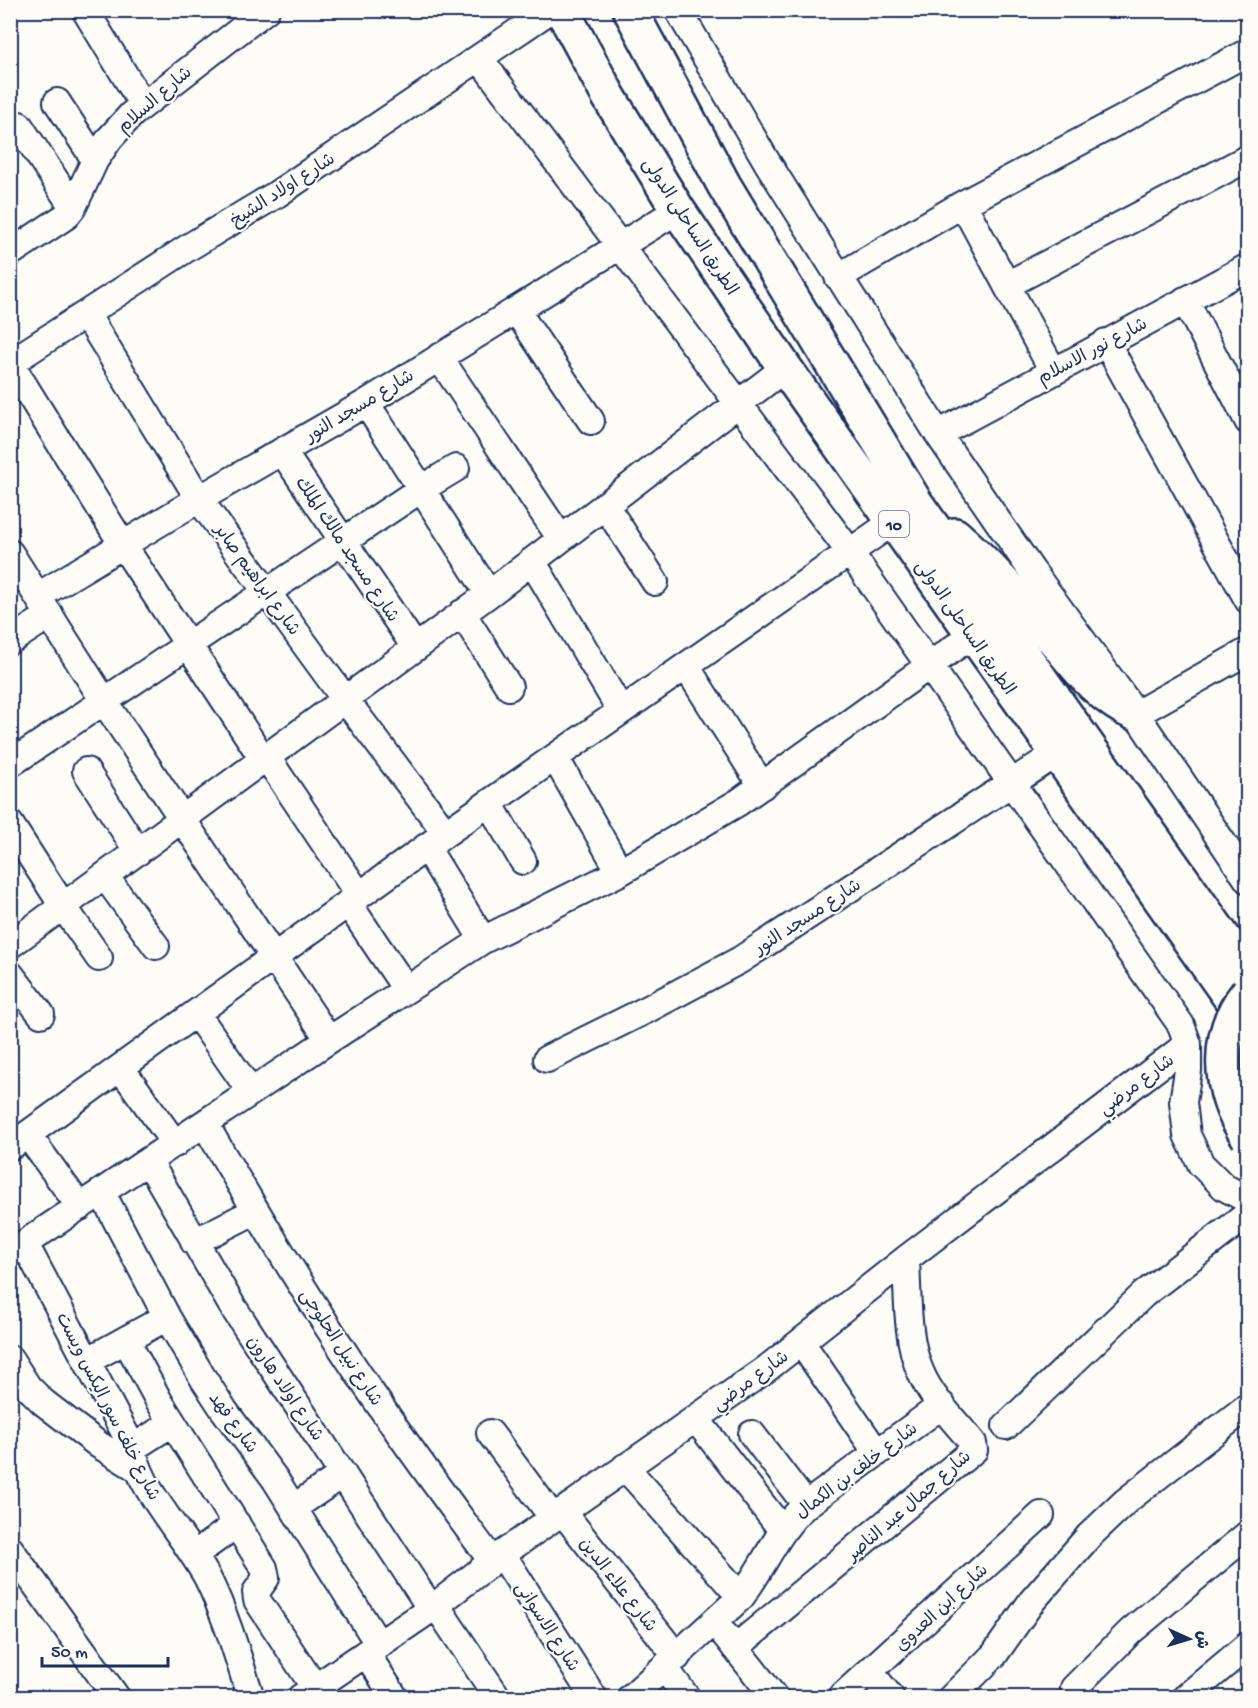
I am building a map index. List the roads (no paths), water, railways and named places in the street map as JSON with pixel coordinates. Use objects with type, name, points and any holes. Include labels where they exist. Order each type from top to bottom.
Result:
[{"type":"highway","name":"الطريق الساحلى الدولى","points":[[562,10],[609,97],[678,210],[785,368],[904,513],[1248,972]]},
{"type":"highway","name":"الطريق الساحلى الدولى","points":[[630,10],[972,635],[1248,1023]]},
{"type":"highway","points":[[904,513],[976,554],[1004,582],[1102,693],[1118,705],[1136,714]]},
{"type":"highway","points":[[1248,992],[1229,1027],[1223,1057],[1225,1089],[1236,1117],[1248,1137]]},
{"type":"street","points":[[85,10],[143,105]]},
{"type":"street","name":"شارع السلام","points":[[13,247],[56,224],[73,207],[95,160],[116,131],[143,105],[266,10]]},
{"type":"street","name":"شارع اولاد الشيخ","points":[[10,363],[189,247],[277,194],[550,10]]},
{"type":"street","points":[[678,10],[767,162],[938,434],[1032,571],[1136,714],[1248,880]]},
{"type":"street","points":[[838,277],[963,204],[1248,52]]},
{"type":"street","points":[[480,59],[849,551],[1181,1025],[1188,1044],[1188,1071],[1183,1102],[1187,1135],[1202,1164],[1224,1187],[1248,1200]]},
{"type":"street","points":[[57,102],[95,160]]},
{"type":"street","points":[[19,125],[73,207]]},
{"type":"street","points":[[1007,285],[1248,158]]},
{"type":"street","points":[[963,204],[1053,371]]},
{"type":"street","name":"شارع مسجد النور","points":[[10,641],[44,605],[123,545],[366,403],[678,210]]},
{"type":"street","name":"شارع نور الاسلام","points":[[938,434],[1248,267]]},
{"type":"street","points":[[1185,300],[1248,421]]},
{"type":"street","points":[[516,310],[591,421]]},
{"type":"street","name":"شارع ابراهيم صابر","points":[[86,314],[199,499],[345,698],[436,840],[483,940]]},
{"type":"street","points":[[1106,342],[1248,600]]},
{"type":"street","points":[[439,357],[561,539]]},
{"type":"street","points":[[10,363],[123,545],[188,646],[264,757],[354,899],[406,989]]},
{"type":"street","points":[[10,945],[489,594],[785,368]]},
{"type":"street","points":[[366,403],[489,594]]},
{"type":"street","name":"شارع مسجد مالك الملك","points":[[282,451],[415,647]]},
{"type":"street","points":[[10,764],[421,489],[456,468]]},
{"type":"street","points":[[605,505],[655,582]]},
{"type":"street","points":[[80,1208],[19,1141],[436,840],[904,513]]},
{"type":"street","points":[[10,553],[104,701],[329,1040]]},
{"type":"street","points":[[532,561],[621,711]]},
{"type":"street","points":[[462,613],[509,687]]},
{"type":"street","points":[[15,1249],[483,940],[620,872],[699,827],[762,786],[972,635]]},
{"type":"street","points":[[1136,714],[1248,651]]},
{"type":"street","points":[[686,666],[762,786]]},
{"type":"street","name":"شارع مسجد النور","points":[[547,1059],[740,960],[1056,754]]},
{"type":"street","points":[[555,757],[620,872]]},
{"type":"street","points":[[86,771],[138,852]]},
{"type":"street","points":[[489,803],[523,861]]},
{"type":"street","points":[[10,824],[99,958]]},
{"type":"street","points":[[105,876],[156,946]]},
{"type":"street","points":[[10,974],[41,1014]]},
{"type":"street","points":[[196,1013],[251,1092]]},
{"type":"street","name":"شارع مرضي","points":[[308,1694],[433,1607],[497,1557],[765,1370],[906,1259],[1188,1044]]},
{"type":"street","points":[[121,1068],[176,1144]]},
{"type":"street","name":"شارع نبيل الحلوجى","points":[[205,1124],[255,1211],[370,1391],[430,1477],[497,1557]]},
{"type":"street","name":"شارع اولاد هارون","points":[[149,1162],[243,1324],[433,1607],[498,1698]]},
{"type":"street","name":"شارع فهد","points":[[102,1193],[167,1317],[224,1410],[275,1479],[293,1508],[372,1649],[395,1698]]},
{"type":"street","points":[[194,1242],[255,1211]]},
{"type":"street","points":[[1006,1426],[1144,1294],[1248,1214]]},
{"type":"street","name":"شارع خلف سور اليكس ويست","points":[[15,1249],[87,1361],[151,1493],[194,1555],[218,1602],[251,1698]]},
{"type":"street","name":"شارع جمال عبد الناصر","points":[[735,1648],[972,1453],[975,1446],[942,1405],[921,1374],[914,1355],[906,1259]]},
{"type":"street","points":[[87,1361],[167,1317]]},
{"type":"street","points":[[126,1340],[172,1423],[266,1573],[263,1583],[256,1592],[257,1600],[308,1694]]},
{"type":"street","points":[[801,1342],[877,1453]]},
{"type":"street","points":[[10,1359],[28,1388],[99,1446],[135,1459],[172,1423]]},
{"type":"street","name":"شارع خلف بن الكمال","points":[[630,1698],[741,1598],[754,1581],[782,1530],[792,1517],[806,1504],[942,1405]]},
{"type":"street","points":[[951,1698],[994,1655],[1037,1593],[1089,1536],[1126,1501],[1248,1406]]},
{"type":"street","points":[[696,1419],[782,1530]]},
{"type":"street","name":"شارع علاء الدين","points":[[490,1433],[671,1662],[687,1698]]},
{"type":"street","points":[[752,1434],[806,1504]]},
{"type":"street","points":[[625,1467],[741,1598]]},
{"type":"street","points":[[293,1508],[343,1474]]},
{"type":"street","name":"شارع ابن العدوى","points":[[840,1698],[1041,1515]]},
{"type":"street","points":[[194,1555],[237,1524]]},
{"type":"street","points":[[1074,1688],[1131,1631],[1246,1539]]},
{"type":"street","points":[[10,1549],[117,1698]]},
{"type":"street","name":"شارع الاسوانى","points":[[497,1557],[594,1698]]},
{"type":"street","points":[[715,1622],[775,1698]]},
{"type":"street","points":[[1185,1698],[1248,1645]]},
{"type":"street","points":[[870,1672],[891,1698]]}]
